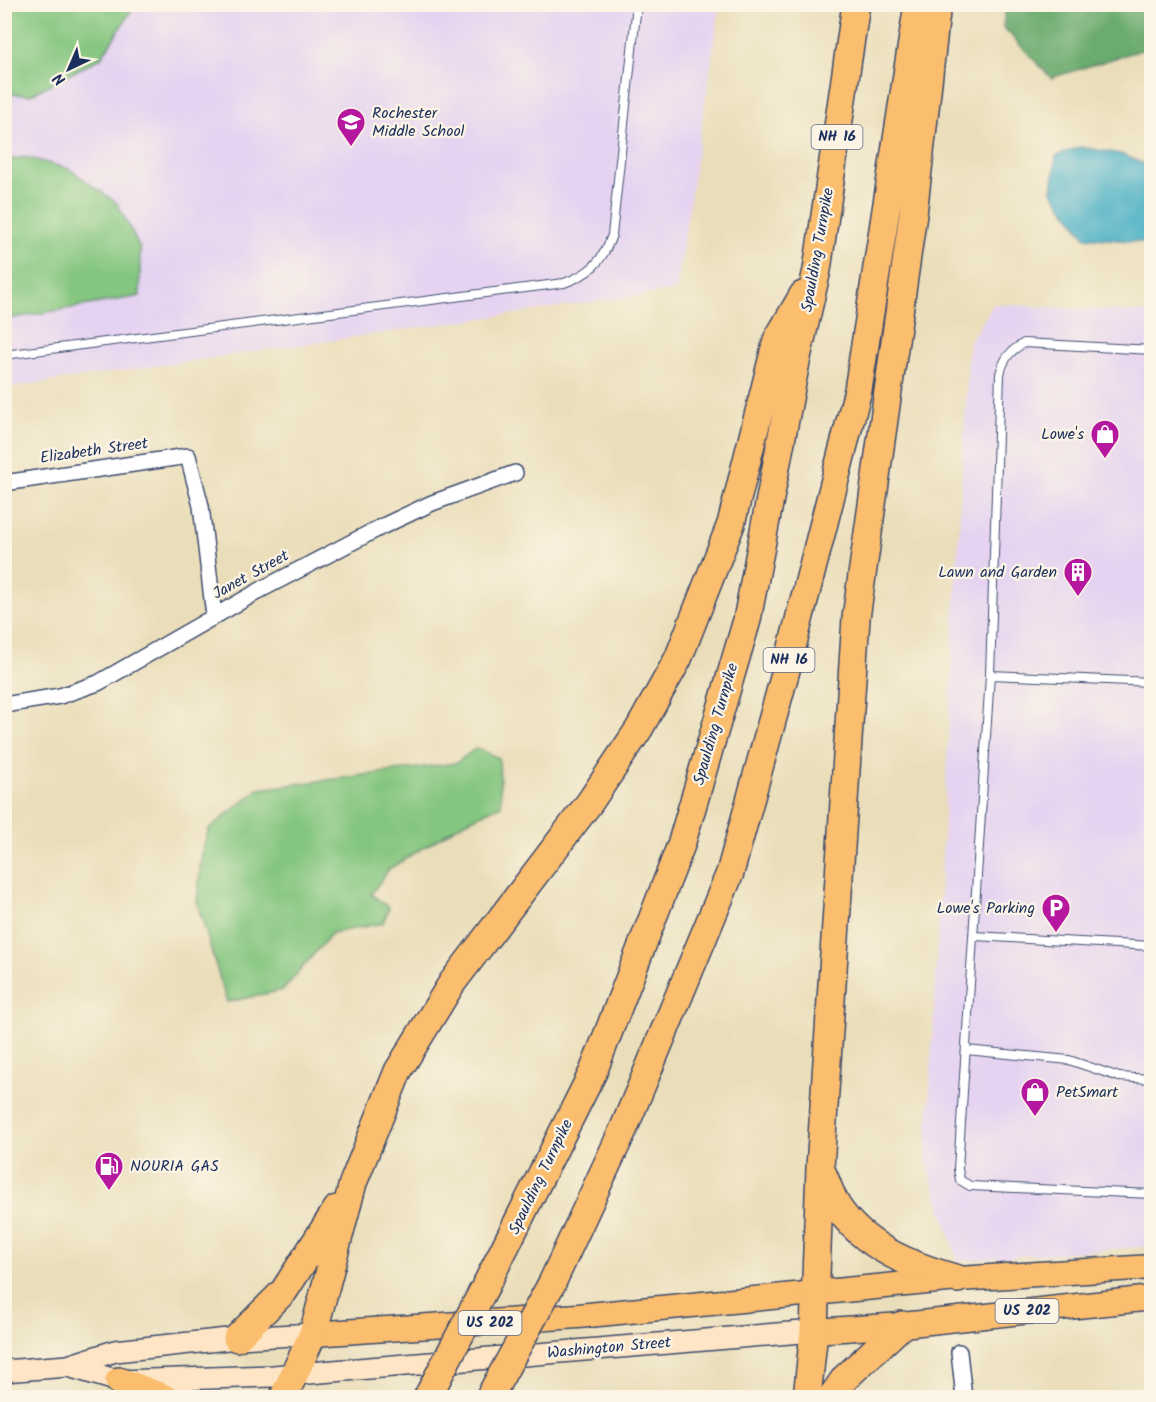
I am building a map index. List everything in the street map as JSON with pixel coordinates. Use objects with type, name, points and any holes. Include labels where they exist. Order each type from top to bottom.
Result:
[{"type":"highway","name":"Spaulding Turnpike","points":[[427,1398],[593,1072],[681,845],[747,620],[796,362],[817,270],[856,4]]},
{"type":"highway","name":"NH 16","points":[[489,1398],[552,1283],[624,1128],[730,873],[788,663],[858,390],[918,4]]},
{"type":"highway","points":[[807,1398],[814,1332],[813,1294],[820,1168],[856,618],[913,214],[937,4]]},
{"type":"highway","points":[[289,1386],[313,1334],[353,1183],[398,1071],[435,1008],[461,970],[590,802],[639,729],[678,659],[731,524],[777,340],[817,270]]},
{"type":"highway","points":[[820,1168],[837,1206],[872,1243],[927,1270],[958,1279]]},
{"type":"highway","points":[[237,1338],[284,1291],[353,1183]]},
{"type":"highway","points":[[831,1398],[852,1371],[902,1325]]},
{"type":"highway","points":[[119,1382],[164,1398]]},
{"type":"main road","name":"Washington Street","points":[[4,1371],[68,1366],[115,1351],[237,1338],[578,1316],[958,1279],[1152,1266]]},
{"type":"main road","name":"Washington Street","points":[[68,1366],[119,1382],[289,1386],[1152,1298]]},
{"type":"street","name":"Elizabeth Street","points":[[4,483],[188,456],[201,506],[214,616]]},
{"type":"street","name":"Janet Street","points":[[4,705],[60,696],[98,683],[214,616],[381,527],[432,503],[515,473]]},
{"type":"street","points":[[959,1352],[964,1398]]},
{"type":"lane","points":[[4,356],[564,283],[580,278],[599,262],[612,235],[637,4]]},
{"type":"lane","points":[[1152,350],[1024,344],[1004,359],[1000,374],[990,675],[958,1169],[960,1179],[970,1186],[1152,1194]]},
{"type":"lane","points":[[990,675],[1152,682]]},
{"type":"lane","points":[[974,936],[1152,946]]},
{"type":"lane","points":[[966,1050],[1070,1060],[1119,1077],[1152,1079]]},
{"type":"shaded area","name":"Rochester Middle School","points":[[4,5],[720,5],[676,290],[5,388]]},
{"type":"shaded area","points":[[994,304],[1151,313],[1151,1246],[958,1261],[926,1161],[969,342]]},
{"type":"green space","points":[[4,5],[135,5],[101,58],[30,95],[5,94]]},
{"type":"green space","points":[[1006,5],[1151,5],[1151,47],[1051,78],[1003,27]]},
{"type":"green space","points":[[25,157],[69,169],[117,203],[140,248],[140,296],[8,319],[5,316],[5,160]]},
{"type":"green space","points":[[476,748],[499,758],[501,805],[463,823],[389,869],[371,894],[389,908],[383,923],[332,933],[283,990],[227,1002],[197,903],[202,852],[209,829],[259,789],[456,763]]},
{"type":"water","points":[[1080,147],[1121,154],[1151,167],[1151,243],[1085,237],[1052,191],[1056,156]]},
{"type":"place","name":"Rochester Middle School","points":[[351,148]]},
{"type":"place","name":"Lowe's","points":[[1105,460]]},
{"type":"place","name":"Lawn and Garden","points":[[1078,598]]},
{"type":"place","name":"Lowe's Parking","points":[[1056,934]]},
{"type":"place","name":"PetSmart","points":[[1035,1118]]},
{"type":"place","name":"NOURIA GAS","points":[[109,1192]]}]
